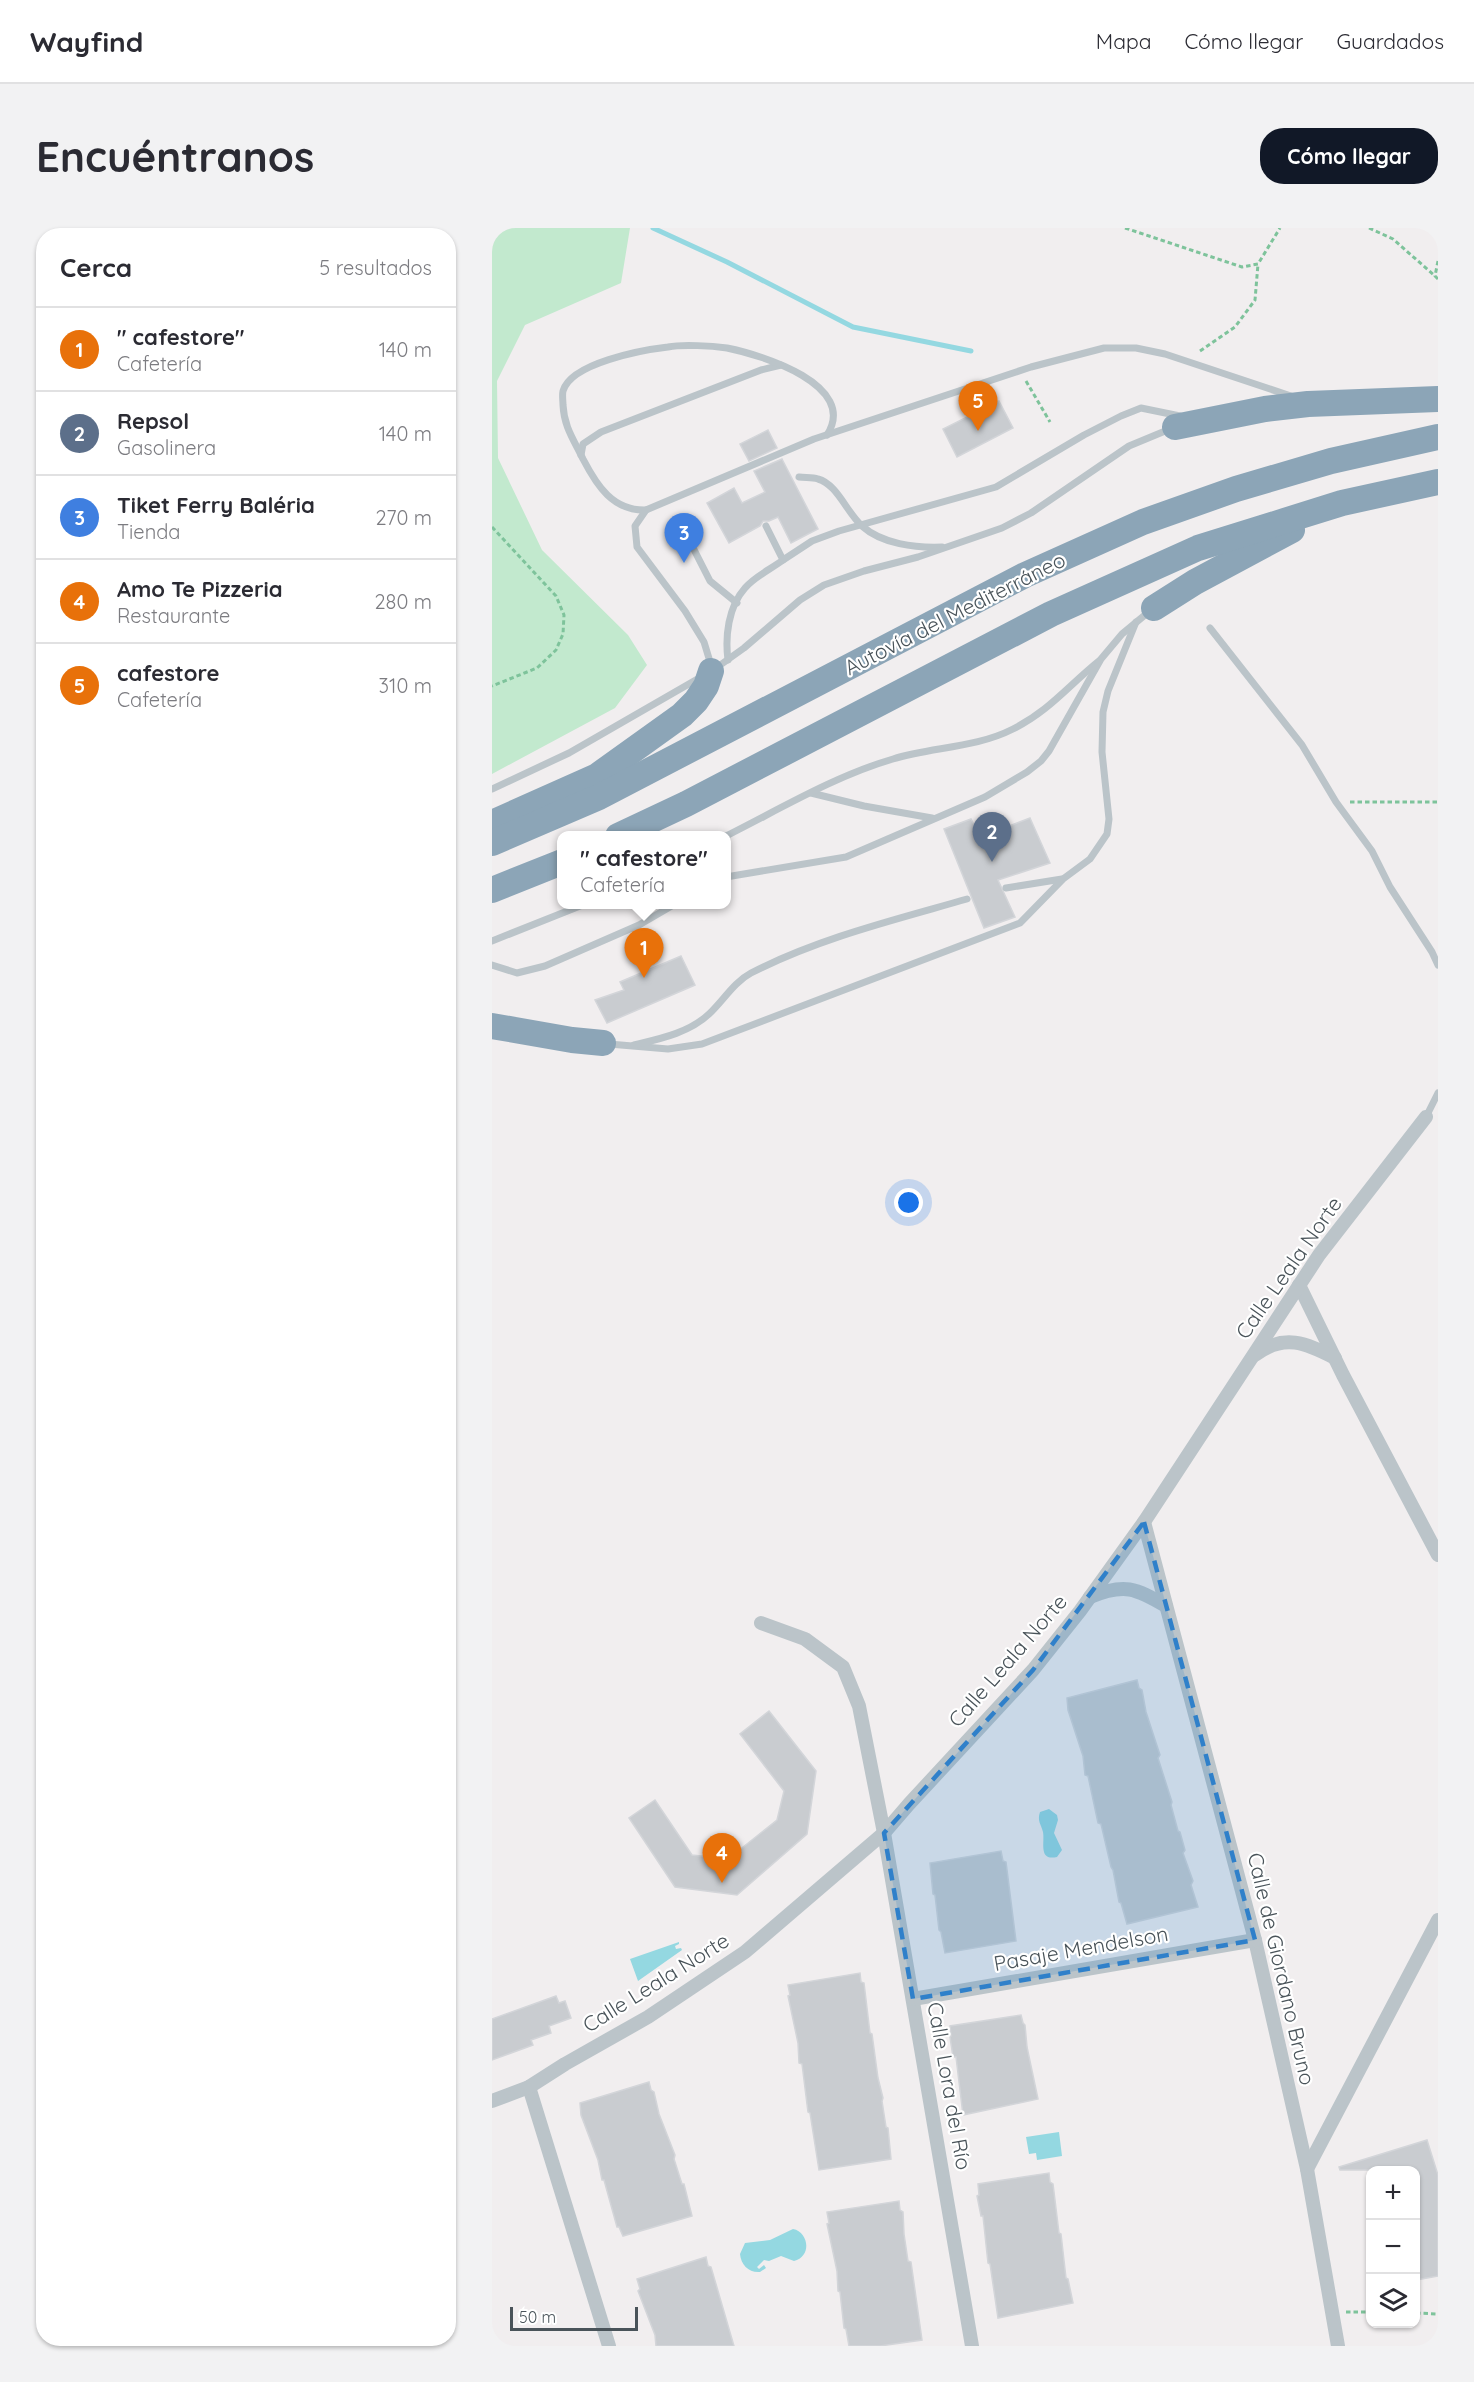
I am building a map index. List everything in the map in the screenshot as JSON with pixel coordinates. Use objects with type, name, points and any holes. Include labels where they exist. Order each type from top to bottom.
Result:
[{"type":"highway","points":[[1175,427],[1265,409],[1438,399]]},
{"type":"highway","name":"Autovía del Mediterráneo","points":[[492,843],[599,797],[1025,575],[1143,522],[1236,489],[1331,460],[1438,437]]},
{"type":"highway","name":"Autovía del Mediterráneo","points":[[629,831],[686,804],[1051,614],[1198,548],[1342,503],[1438,482]]},
{"type":"highway","points":[[1145,615],[1195,582],[1342,503]]},
{"type":"highway","points":[[492,823],[597,776],[682,715],[696,701],[720,666]]},
{"type":"highway","points":[[492,890],[557,864]]},
{"type":"highway","points":[[492,1026],[603,1043]]},
{"type":"street","name":"Calle Leala Norte","points":[[492,2101],[529,2087],[648,2017],[745,1952],[885,1833],[1033,1670],[1088,1598],[1144,1522],[1319,1256],[1426,1117]]},
{"type":"street","points":[[1299,1285],[1438,1555]]},
{"type":"street","points":[[1251,1359],[1261,1351],[1286,1342],[1310,1345],[1335,1358]]},
{"type":"street","name":"Calle de Giordano Bruno","points":[[1144,1522],[1255,1940],[1307,2169],[1338,2346]]},
{"type":"street","points":[[1088,1598],[1104,1592],[1127,1588],[1138,1590],[1166,1606]]},
{"type":"street","name":"Calle Lora del Río","points":[[761,1623],[805,1639],[843,1667],[859,1706],[885,1833],[972,2346]]},
{"type":"street","points":[[1307,2169],[1438,1920]]},
{"type":"street","name":"Pasaje Mendelson","points":[[913,1999],[1255,1940]]},
{"type":"street","points":[[529,2087],[609,2346]]},
{"type":"lane","points":[[827,435],[832,426],[834,412],[829,399],[817,385],[781,365],[726,348],[669,346],[598,362],[574,375],[563,391],[564,422],[593,478],[612,500],[632,510],[646,510],[827,435],[1030,368],[1104,348],[1136,348],[1165,354],[1277,392],[1330,404]]},
{"type":"lane","points":[[581,455],[583,444],[601,432],[746,376],[781,365]]},
{"type":"lane","points":[[720,666],[726,648],[730,615],[745,588],[812,541],[996,487],[1084,435],[1141,408],[1182,417],[1211,419]]},
{"type":"lane","points":[[492,789],[569,753],[720,666],[800,600],[824,585],[987,534],[1030,513],[1129,446],[1175,427]]},
{"type":"lane","points":[[799,477],[819,479],[831,488],[861,526],[877,537],[892,543],[938,548],[950,547]]},
{"type":"lane","points":[[646,510],[636,526],[637,547],[685,611],[710,655],[720,666]]},
{"type":"lane","points":[[766,526],[783,560]]},
{"type":"lane","points":[[683,528],[710,581],[737,603]]},
{"type":"lane","points":[[731,834],[812,793],[894,758],[984,739],[1010,730],[1040,714],[1101,659],[1113,644],[1145,615]]},
{"type":"lane","points":[[603,1043],[646,1049],[668,1049],[702,1044],[1020,923],[1063,879],[1090,859],[1107,834],[1109,819],[1102,752],[1103,712],[1108,691],[1145,615]]},
{"type":"lane","points":[[1210,628],[1302,745],[1336,802],[1372,851],[1390,887],[1438,965]]},
{"type":"lane","points":[[731,876],[846,857],[985,796],[1027,772],[1041,762],[1084,692],[1101,659]]},
{"type":"lane","points":[[812,793],[864,806],[932,818]]},
{"type":"lane","points":[[1006,888],[1063,879]]},
{"type":"lane","points":[[631,1046],[658,1040],[685,1030],[708,1016],[749,974],[832,938],[967,899]]},
{"type":"lane","points":[[492,941],[572,909]]},
{"type":"lane","points":[[492,965],[517,973],[545,966],[639,925],[666,909]]},
{"type":"lane","points":[[1426,1117],[1438,1093]]},
{"type":"path","points":[[1125,228],[1242,267],[1258,264]]},
{"type":"path","points":[[1200,351],[1235,327],[1255,300],[1258,264],[1280,228]]},
{"type":"path","points":[[1369,228],[1393,239],[1436,278]]},
{"type":"path","points":[[1436,278],[1438,261]]},
{"type":"path","points":[[1025,379],[1050,422]]},
{"type":"path","points":[[492,526],[556,597],[564,615],[562,634],[556,650],[537,668],[492,686]]},
{"type":"path","points":[[1336,802],[1438,802]]},
{"type":"path","points":[[1332,2311],[1366,2312]]},
{"type":"path","points":[[1420,2313],[1438,2314]]},
{"type":"highlighted area","points":[[1144,1522],[1255,1940],[913,1999],[884,1833],[1033,1670]]},
{"type":"green space","points":[[492,228],[630,228],[621,283],[525,325],[497,381],[498,458],[542,550],[628,635],[647,665],[615,708],[492,774]]},
{"type":"water","points":[[1049,1809],[1057,1815],[1058,1820],[1054,1833],[1062,1850],[1057,1857],[1051,1858],[1045,1854],[1043,1832],[1039,1820],[1040,1812]]},
{"type":"water","points":[[679,1942],[675,1946],[676,1949],[681,1948],[682,1950],[638,1981],[630,1959]]},
{"type":"water","points":[[1059,2132],[1062,2156],[1037,2160],[1036,2153],[1029,2154],[1026,2137]]},
{"type":"water","points":[[793,2229],[805,2239],[806,2250],[800,2259],[794,2261],[781,2256],[769,2261],[764,2260],[757,2267],[759,2269],[764,2265],[766,2268],[760,2272],[749,2270],[744,2265],[740,2254],[745,2243],[770,2240]]},
{"type":"building","points":[[999,401],[1013,428],[957,457],[943,429]]},
{"type":"building","points":[[768,430],[777,448],[749,461],[740,444]]},
{"type":"building","points":[[782,459],[818,529],[791,543],[778,517],[763,521],[760,526],[729,543],[707,503],[734,488],[742,503],[765,492],[754,471]]},
{"type":"building","points":[[1030,818],[1050,863],[998,880],[1015,917],[984,928],[944,829],[971,819],[983,842],[1005,831],[1004,828]]},
{"type":"building","points":[[681,956],[695,985],[607,1023],[595,1000],[624,990],[620,982]]},
{"type":"building","points":[[1137,1680],[1142,1690],[1146,1712],[1160,1755],[1158,1758],[1185,1850],[1183,1853],[1193,1881],[1191,1885],[1198,1907],[1127,1924],[1119,1902],[1101,1824],[1098,1823],[1088,1776],[1085,1775],[1083,1756],[1068,1710],[1067,1698]]},
{"type":"building","points":[[769,1711],[816,1771],[807,1834],[737,1895],[675,1887],[629,1818],[655,1800],[692,1855],[728,1859],[777,1820],[784,1791],[740,1734]]},
{"type":"building","points":[[1001,1851],[1003,1861],[1006,1862],[1016,1941],[945,1953],[933,1894],[930,1863]]},
{"type":"building","points":[[860,1973],[861,1982],[864,1983],[891,2159],[819,2170],[802,2064],[799,2063],[798,2043],[788,1996],[790,1995],[788,1985]]},
{"type":"building","points":[[556,1996],[559,2003],[565,2001],[571,2018],[549,2026],[551,2033],[531,2040],[533,2045],[492,2060],[492,2019]]},
{"type":"building","points":[[1021,2015],[1025,2025],[1027,2047],[1038,2099],[963,2115],[950,2026]]},
{"type":"building","points":[[649,2082],[675,2155],[674,2159],[682,2184],[684,2184],[692,2216],[623,2236],[617,2227],[598,2160],[581,2115],[580,2103]]},
{"type":"building","points":[[1427,2140],[1438,2175],[1438,2276],[1420,2279],[1420,2166],[1366,2166],[1366,2170],[1340,2170],[1339,2167]]},
{"type":"building","points":[[1049,2173],[1050,2182],[1053,2184],[1066,2278],[1073,2303],[998,2318],[988,2263],[983,2216],[981,2216],[977,2196],[979,2195],[978,2184]]},
{"type":"building","points":[[899,2201],[900,2210],[903,2212],[908,2261],[911,2262],[922,2340],[880,2346],[849,2346],[844,2328],[827,2212]]},
{"type":"building","points":[[706,2257],[734,2346],[656,2346],[655,2335],[638,2291],[640,2289],[637,2279]]},
{"type":"waterway","points":[[653,228],[727,262],[853,327],[971,351]]},
{"type":"place","name":"cafestore","points":[[978,431]]},
{"type":"place","name":"Tiket Ferry Baléria","points":[[684,563]]},
{"type":"place","name":"Repsol","points":[[992,862]]},
{"type":"place","name":"\" cafestore\"","points":[[644,978]]},
{"type":"place","name":"Amo Te Pizzeria","points":[[722,1883]]}]
